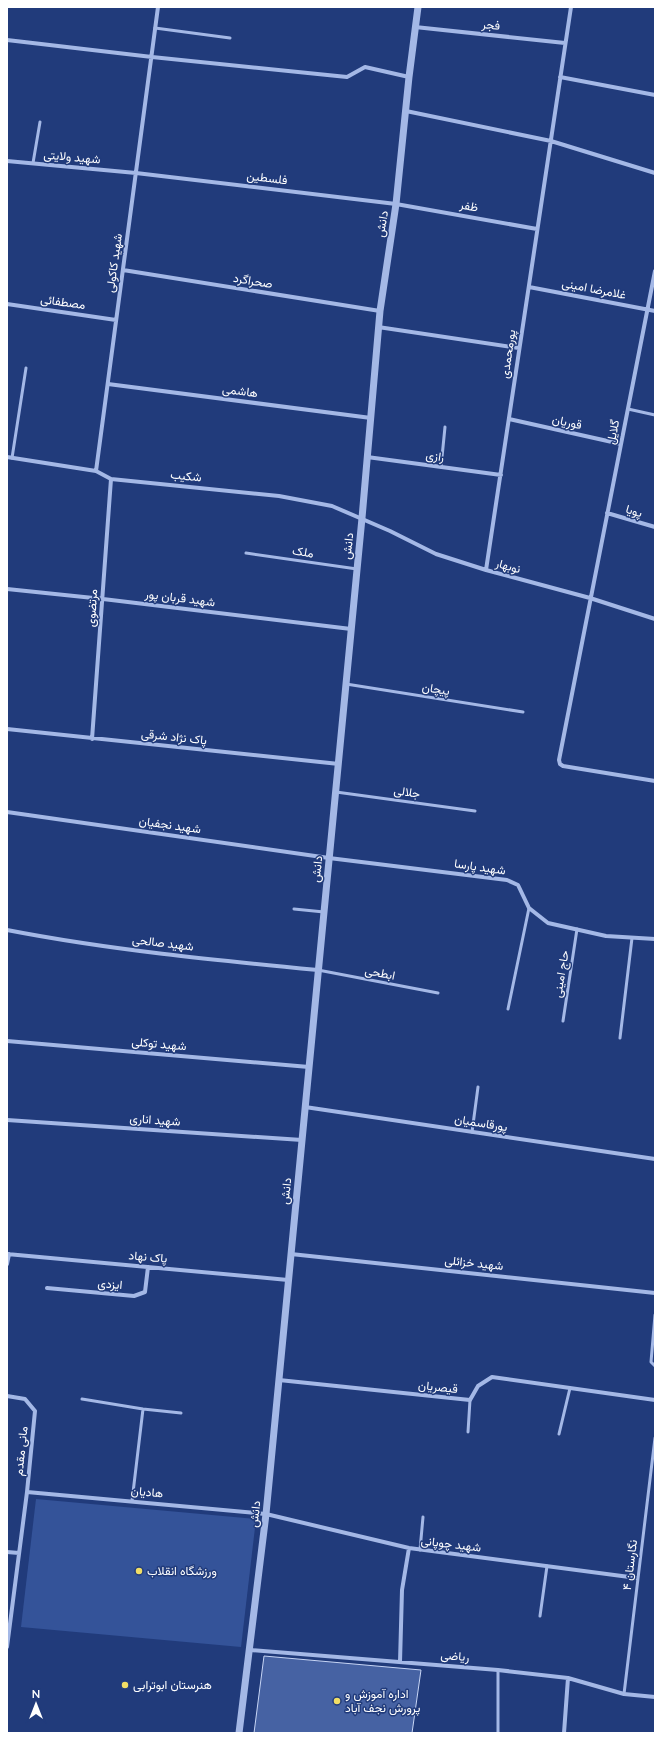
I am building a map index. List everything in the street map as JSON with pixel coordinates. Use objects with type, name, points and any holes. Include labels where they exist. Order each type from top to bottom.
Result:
[{"type":"street","name":"شهید کاکولی","points":[[96,471],[158,7]]},
{"type":"street","name":"دانش","points":[[239,1733],[266,1514],[362,518],[378,327],[396,204],[418,7]]},
{"type":"street","name":"پورمحمدی","points":[[486,570],[571,7]]},
{"type":"street","name":"فجر","points":[[416,27],[565,43]]},
{"type":"street","points":[[7,40],[152,58],[347,77],[365,67],[409,77]]},
{"type":"street","points":[[560,77],[655,95]]},
{"type":"street","points":[[406,111],[551,141],[655,173]]},
{"type":"street","name":"شهید ولایتی","points":[[7,161],[136,173]]},
{"type":"street","name":"فلسطین","points":[[136,173],[396,204]]},
{"type":"street","name":"ظفر","points":[[396,204],[537,229]]},
{"type":"street","name":"صحراگرد","points":[[123,270],[380,311]]},
{"type":"street","name":"گلایل","points":[[655,271],[559,760],[560,764],[655,782]]},
{"type":"street","name":"غلامرضا امینی","points":[[529,287],[655,311]]},
{"type":"street","name":"مصطفائی","points":[[7,304],[116,320]]},
{"type":"street","points":[[378,327],[519,348]]},
{"type":"street","name":"هاشمی","points":[[108,384],[370,418]]},
{"type":"street","name":"قوریان","points":[[509,419],[621,444]]},
{"type":"street","name":"شکیب","points":[[7,457],[96,471],[111,479],[279,496],[332,506],[362,518]]},
{"type":"street","name":"رازی","points":[[367,457],[501,475]]},
{"type":"street","name":"مرتضوی","points":[[92,739],[111,479]]},
{"type":"street","name":"پویا","points":[[607,513],[655,528]]},
{"type":"street","name":"نوبهار","points":[[362,518],[436,554],[486,570],[590,598],[655,619]]},
{"type":"street","name":"شهید قربان پور","points":[[7,589],[351,629]]},
{"type":"street","name":"پاک نژاد شرقی","points":[[7,730],[338,764]]},
{"type":"street","name":"شهید نجفیان","points":[[7,812],[329,858]]},
{"type":"street","name":"شهید پارسا","points":[[329,858],[507,880],[518,885],[529,908],[548,923],[606,936],[655,939]]},
{"type":"street","name":"شهید صالحی","points":[[7,930],[57,940],[166,954],[318,970]]},
{"type":"street","name":"شهید توکلی","points":[[7,1041],[309,1067]]},
{"type":"street","name":"پورقاسمیان","points":[[305,1107],[655,1160]]},
{"type":"street","name":"شهید اناری","points":[[7,1120],[302,1140]]},
{"type":"street","points":[[7,1264],[8,1254]]},
{"type":"street","name":"پاک نهاد","points":[[8,1254],[288,1280]]},
{"type":"street","name":"شهید خزائلی","points":[[291,1254],[655,1293]]},
{"type":"street","name":"ایزدی","points":[[47,1288],[134,1296],[145,1292],[148,1267]]},
{"type":"street","name":"قیصریان","points":[[278,1380],[470,1400],[478,1386],[492,1377],[655,1400]]},
{"type":"street","name":"مانی مقدم","points":[[7,1396],[25,1399],[35,1411],[27,1492],[7,1647]]},
{"type":"street","name":"هادیان","points":[[27,1492],[266,1514]]},
{"type":"street","name":"شهید چوپانی","points":[[266,1514],[420,1550],[637,1578]]},
{"type":"street","points":[[400,1662],[402,1590],[409,1548]]},
{"type":"street","points":[[7,1552],[19,1553]]},
{"type":"street","name":"ریاضی","points":[[250,1650],[498,1670],[568,1678],[624,1694],[655,1697]]},
{"type":"street","points":[[564,1733],[568,1678]]},
{"type":"lane","points":[[156,28],[230,38]]},
{"type":"lane","points":[[32,163],[40,122]]},
{"type":"lane","points":[[12,458],[26,368]]},
{"type":"lane","points":[[628,409],[655,415]]},
{"type":"lane","points":[[441,467],[445,427]]},
{"type":"lane","name":"ملک","points":[[246,553],[357,569]]},
{"type":"lane","name":"پیچان","points":[[346,684],[523,712]]},
{"type":"lane","name":"جلالی","points":[[336,791],[475,811]]},
{"type":"lane","points":[[508,1009],[529,908]]},
{"type":"lane","points":[[294,909],[324,912]]},
{"type":"lane","name":"حاج امینی","points":[[563,1021],[577,929]]},
{"type":"lane","points":[[620,1038],[632,938]]},
{"type":"lane","name":"ابطحی","points":[[318,970],[438,993]]},
{"type":"lane","points":[[472,1132],[478,1087]]},
{"type":"lane","points":[[655,1316],[651,1362],[655,1366]]},
{"type":"lane","points":[[559,1434],[570,1388]]},
{"type":"lane","points":[[82,1399],[143,1409],[181,1413]]},
{"type":"lane","points":[[468,1432],[470,1400]]},
{"type":"lane","points":[[132,1501],[143,1409]]},
{"type":"lane","name":"نگارستان ۴","points":[[624,1694],[655,1438]]},
{"type":"lane","points":[[420,1550],[423,1517]]},
{"type":"lane","points":[[540,1616],[547,1566]]},
{"type":"lane","points":[[498,1670],[498,1733]]},
{"type":"shaded area","name":"ورزشگاه انقلاب","points":[[36,1499],[256,1519],[241,1647],[21,1627]]},
{"type":"building","name":"اداره آموزش و پرورش نجف آباد","points":[[264,1656],[421,1670],[412,1733],[254,1733]]},
{"type":"place","name":"ورزشگاه انقلاب","points":[[139,1571]]},
{"type":"place","name":"هنرستان ابوترابی","points":[[125,1685]]},
{"type":"place","name":"اداره آموزش و پرورش نجف آباد","points":[[337,1701]]}]
